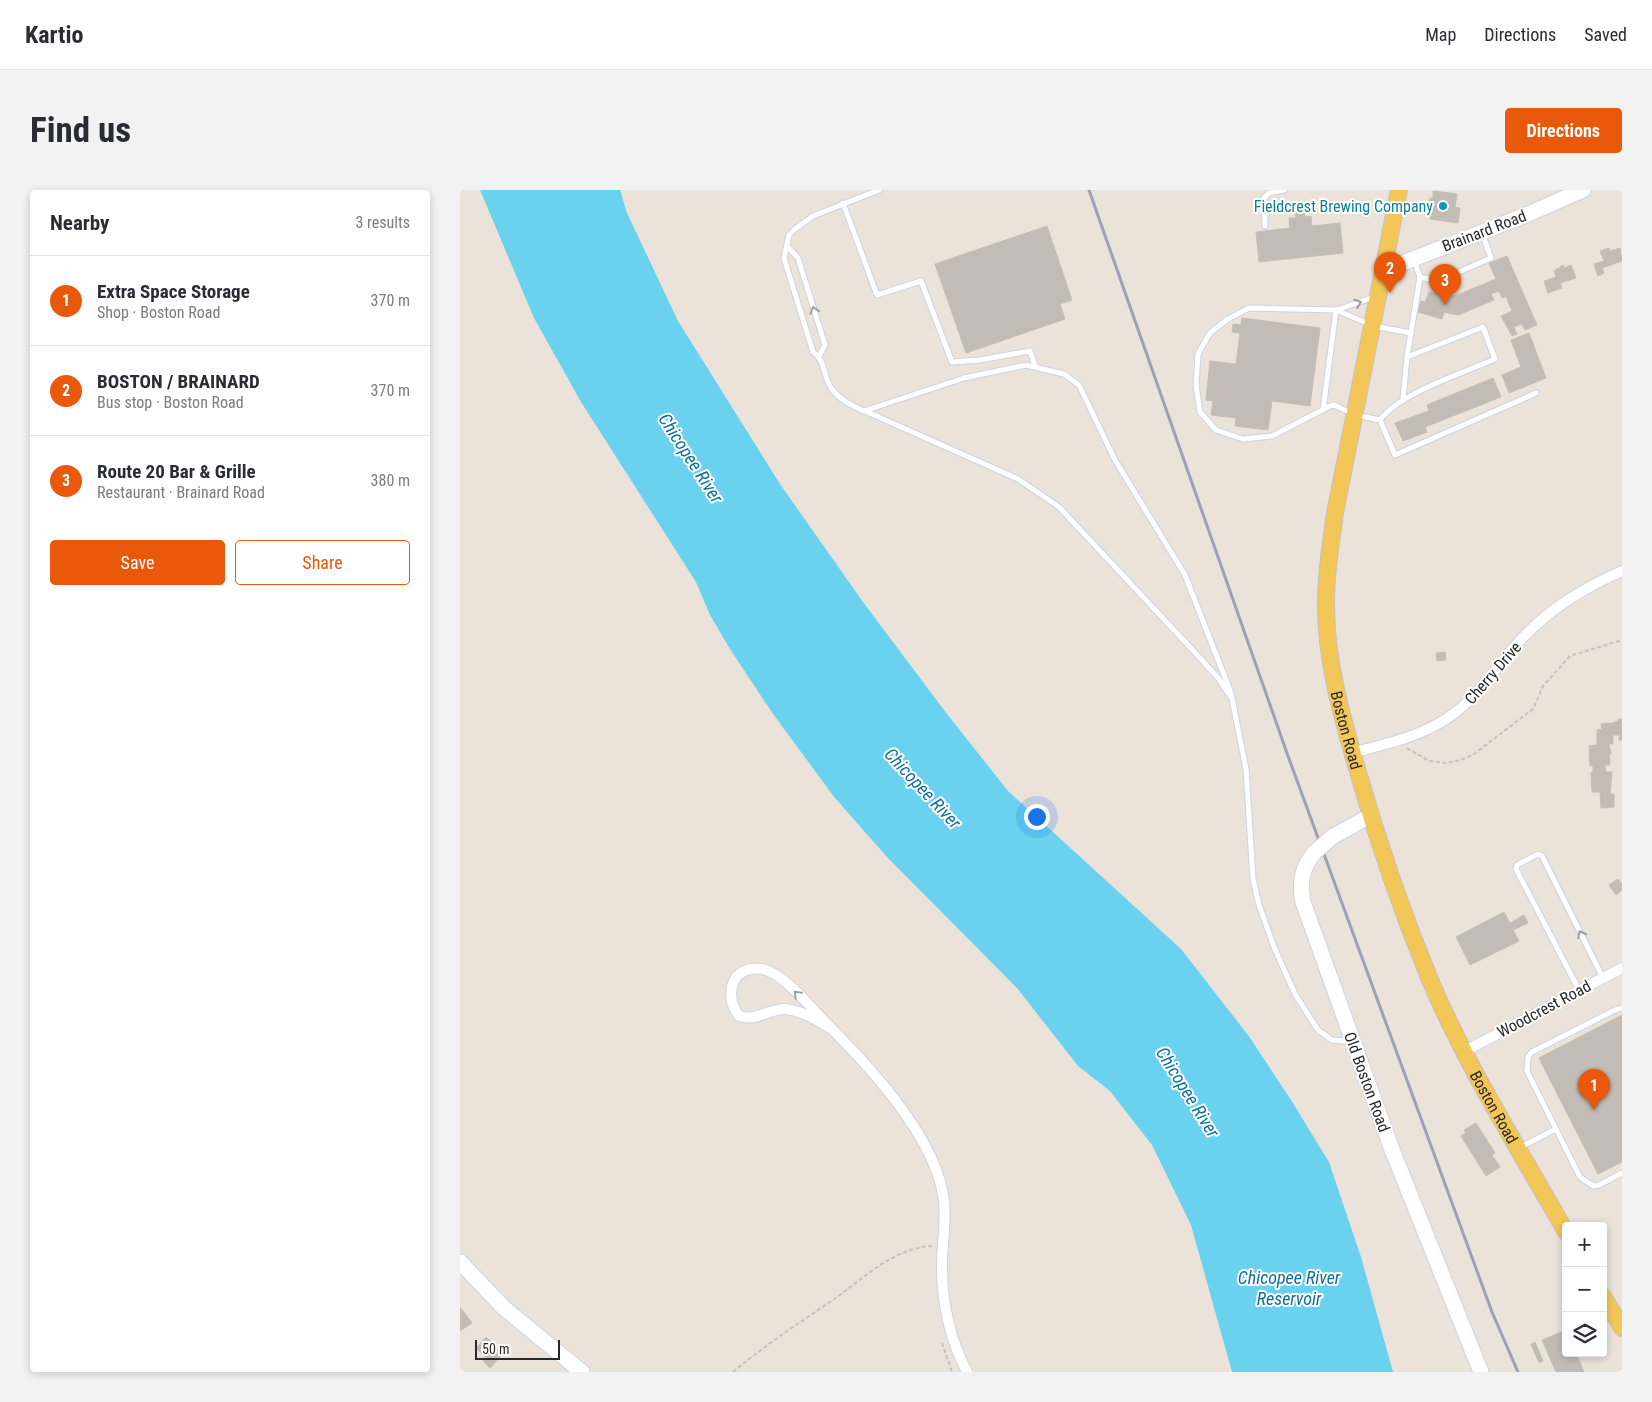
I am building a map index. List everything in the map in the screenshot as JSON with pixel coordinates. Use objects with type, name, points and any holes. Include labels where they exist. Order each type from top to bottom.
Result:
[{"type":"main road","name":"Boston Road","points":[[1399,190],[1374,326],[1335,513],[1326,602],[1334,678],[1352,753],[1370,816],[1430,980],[1465,1051],[1562,1225]]},
{"type":"main road","points":[[1607,1303],[1622,1328]]},
{"type":"street","name":"Brainard Road","points":[[1385,270],[1583,190]]},
{"type":"street","name":"Cherry Drive","points":[[1352,753],[1398,740],[1432,727],[1477,694],[1516,645],[1552,610],[1587,587],[1622,571]]},
{"type":"street","name":"Old Boston Road","points":[[1370,816],[1332,836],[1316,852],[1303,872],[1301,892],[1351,1038],[1443,1279],[1482,1372]]},
{"type":"street","name":"Woodcrest Road","points":[[1465,1051],[1622,968]]},
{"type":"street","points":[[832,1029],[807,1016],[786,1009],[776,1010],[756,1018],[739,1016],[733,1007],[730,987],[739,973],[747,970],[770,971],[792,988],[832,1029],[890,1094],[921,1140],[935,1169],[944,1202],[942,1289],[946,1315],[952,1337],[968,1372]]},
{"type":"street","points":[[460,1262],[504,1308],[581,1372]]},
{"type":"lane","points":[[879,190],[813,216],[794,229],[789,235],[784,258],[813,352],[819,356],[830,386],[845,401],[864,411],[1018,479],[1059,508],[1213,673],[1234,702]]},
{"type":"lane","points":[[1265,226],[1264,198],[1269,193],[1284,190]]},
{"type":"lane","points":[[842,203],[877,295],[920,281],[952,362],[980,360],[1030,351],[1035,366]]},
{"type":"lane","points":[[1420,277],[1438,281],[1491,258],[1482,232]]},
{"type":"lane","points":[[787,246],[798,258],[825,345],[819,356]]},
{"type":"lane","points":[[1403,399],[1407,357],[1420,277],[1413,259]]},
{"type":"lane","points":[[1380,295],[1336,310],[1249,308],[1228,319],[1210,333],[1198,354],[1196,385],[1200,412],[1216,430],[1243,439],[1272,436],[1334,405],[1355,416],[1380,420]]},
{"type":"lane","points":[[1336,310],[1374,326],[1411,333]]},
{"type":"lane","points":[[1323,410],[1336,310]]},
{"type":"lane","points":[[1380,420],[1387,411],[1403,399],[1495,358],[1483,327],[1407,357]]},
{"type":"lane","points":[[864,411],[986,371],[1016,366],[1035,366],[1064,374],[1079,385],[1115,460],[1185,575],[1234,702],[1246,769],[1253,879],[1266,927],[1295,994],[1318,1030],[1332,1040],[1344,1041],[1351,1038]]},
{"type":"lane","points":[[1380,420],[1395,454],[1536,393]]},
{"type":"lane","points":[[1579,990],[1516,870],[1517,865],[1538,854],[1542,856],[1603,978]]},
{"type":"lane","points":[[1622,1008],[1532,1052],[1528,1057],[1527,1071],[1580,1177],[1593,1186],[1599,1185],[1622,1173]]},
{"type":"lane","points":[[1519,1148],[1556,1129]]},
{"type":"path","points":[[1398,740],[1429,761],[1446,763],[1461,760],[1495,740],[1533,709],[1543,686],[1570,656],[1622,640]]},
{"type":"path","points":[[733,1372],[807,1316],[896,1256],[913,1248],[943,1246]]},
{"type":"water","points":[[480,190],[620,190],[627,213],[678,321],[780,484],[863,602],[947,714],[1008,791],[1181,949],[1248,1035],[1291,1100],[1329,1162],[1361,1257],[1393,1372],[1232,1372],[1191,1225],[1152,1145],[1110,1091],[1078,1066],[1017,988],[887,857],[835,798],[773,714],[730,649],[710,615],[696,582],[581,402],[534,318]]},
{"type":"building","name":"Fieldcrest Brewing Company","points":[[1433,191],[1457,194],[1455,207],[1460,208],[1458,223],[1430,219],[1432,205],[1429,204],[1430,198],[1433,198]]},
{"type":"building","points":[[1304,210],[1305,217],[1311,216],[1312,226],[1340,223],[1343,253],[1259,262],[1256,232],[1290,228],[1289,218],[1296,218],[1295,211]]},
{"type":"building","points":[[1047,226],[1072,300],[1060,304],[1065,319],[966,353],[935,264]]},
{"type":"building","points":[[1609,248],[1610,251],[1620,248],[1622,261],[1602,268],[1604,273],[1598,276],[1594,264],[1604,261],[1600,251]]},
{"type":"building","points":[[1507,256],[1537,325],[1525,330],[1522,324],[1514,327],[1517,334],[1512,336],[1501,316],[1512,311],[1506,296],[1502,298],[1499,291],[1491,294],[1494,300],[1458,315],[1444,312],[1442,319],[1418,312],[1421,301],[1425,302],[1429,292],[1455,296],[1496,279],[1489,263]]},
{"type":"building","points":[[1563,265],[1564,268],[1571,265],[1576,278],[1560,283],[1562,288],[1548,293],[1544,281],[1556,277],[1554,271]]},
{"type":"building","points":[[1242,318],[1320,328],[1310,406],[1272,401],[1268,430],[1235,426],[1236,418],[1211,415],[1213,401],[1206,400],[1210,361],[1236,364],[1240,333],[1232,332],[1233,324],[1241,325]]},
{"type":"building","points":[[1529,333],[1546,378],[1509,393],[1502,375],[1521,367],[1511,340]]},
{"type":"building","points":[[1493,378],[1501,397],[1425,427],[1427,432],[1403,441],[1395,423],[1429,411],[1427,405]]},
{"type":"building","points":[[1445,652],[1446,660],[1437,661],[1436,653]]},
{"type":"building","points":[[1618,719],[1622,719],[1622,740],[1619,740],[1619,735],[1613,735],[1613,744],[1609,744],[1611,754],[1609,754],[1610,765],[1605,765],[1606,772],[1612,772],[1610,794],[1614,794],[1614,807],[1601,808],[1600,792],[1592,792],[1591,773],[1593,772],[1593,766],[1590,766],[1589,746],[1597,745],[1597,730],[1602,729],[1601,724],[1612,723],[1618,721]]},
{"type":"building","points":[[1618,879],[1622,884],[1622,890],[1616,895],[1609,885]]},
{"type":"building","points":[[1504,912],[1510,923],[1524,915],[1528,923],[1513,930],[1519,941],[1470,965],[1456,937]]},
{"type":"building","points":[[1622,1015],[1622,1162],[1598,1174],[1539,1058]]},
{"type":"building","points":[[1476,1123],[1495,1153],[1492,1155],[1500,1167],[1486,1176],[1461,1136],[1466,1133],[1464,1130]]},
{"type":"building","points":[[460,1307],[472,1323],[460,1331]]},
{"type":"building","points":[[1562,1332],[1562,1357],[1578,1357],[1584,1372],[1556,1372],[1542,1340]]},
{"type":"building","points":[[486,1337],[503,1353],[490,1368],[483,1361],[486,1358],[476,1348]]},
{"type":"building","points":[[1535,1342],[1543,1361],[1539,1363],[1531,1344]]},
{"type":"railway","points":[[1089,190],[1288,756],[1492,1312],[1518,1372]]},
{"type":"place","name":"Fieldcrest Brewing Company","points":[[1443,206]]},
{"type":"place","name":"BOSTON / BRAINARD","points":[[1390,293]]},
{"type":"place","name":"Route 20 Bar & Grille","points":[[1445,305]]},
{"type":"place","name":"Extra Space Storage","points":[[1594,1110]]},
{"type":"water label","name":"Chicopee River","points":[[691,458]]},
{"type":"water label","name":"Chicopee River","points":[[923,788]]},
{"type":"water label","name":"Chicopee River","points":[[1188,1092]]},
{"type":"water label","name":"Chicopee River Reservoir","points":[[1289,1287]]}]
